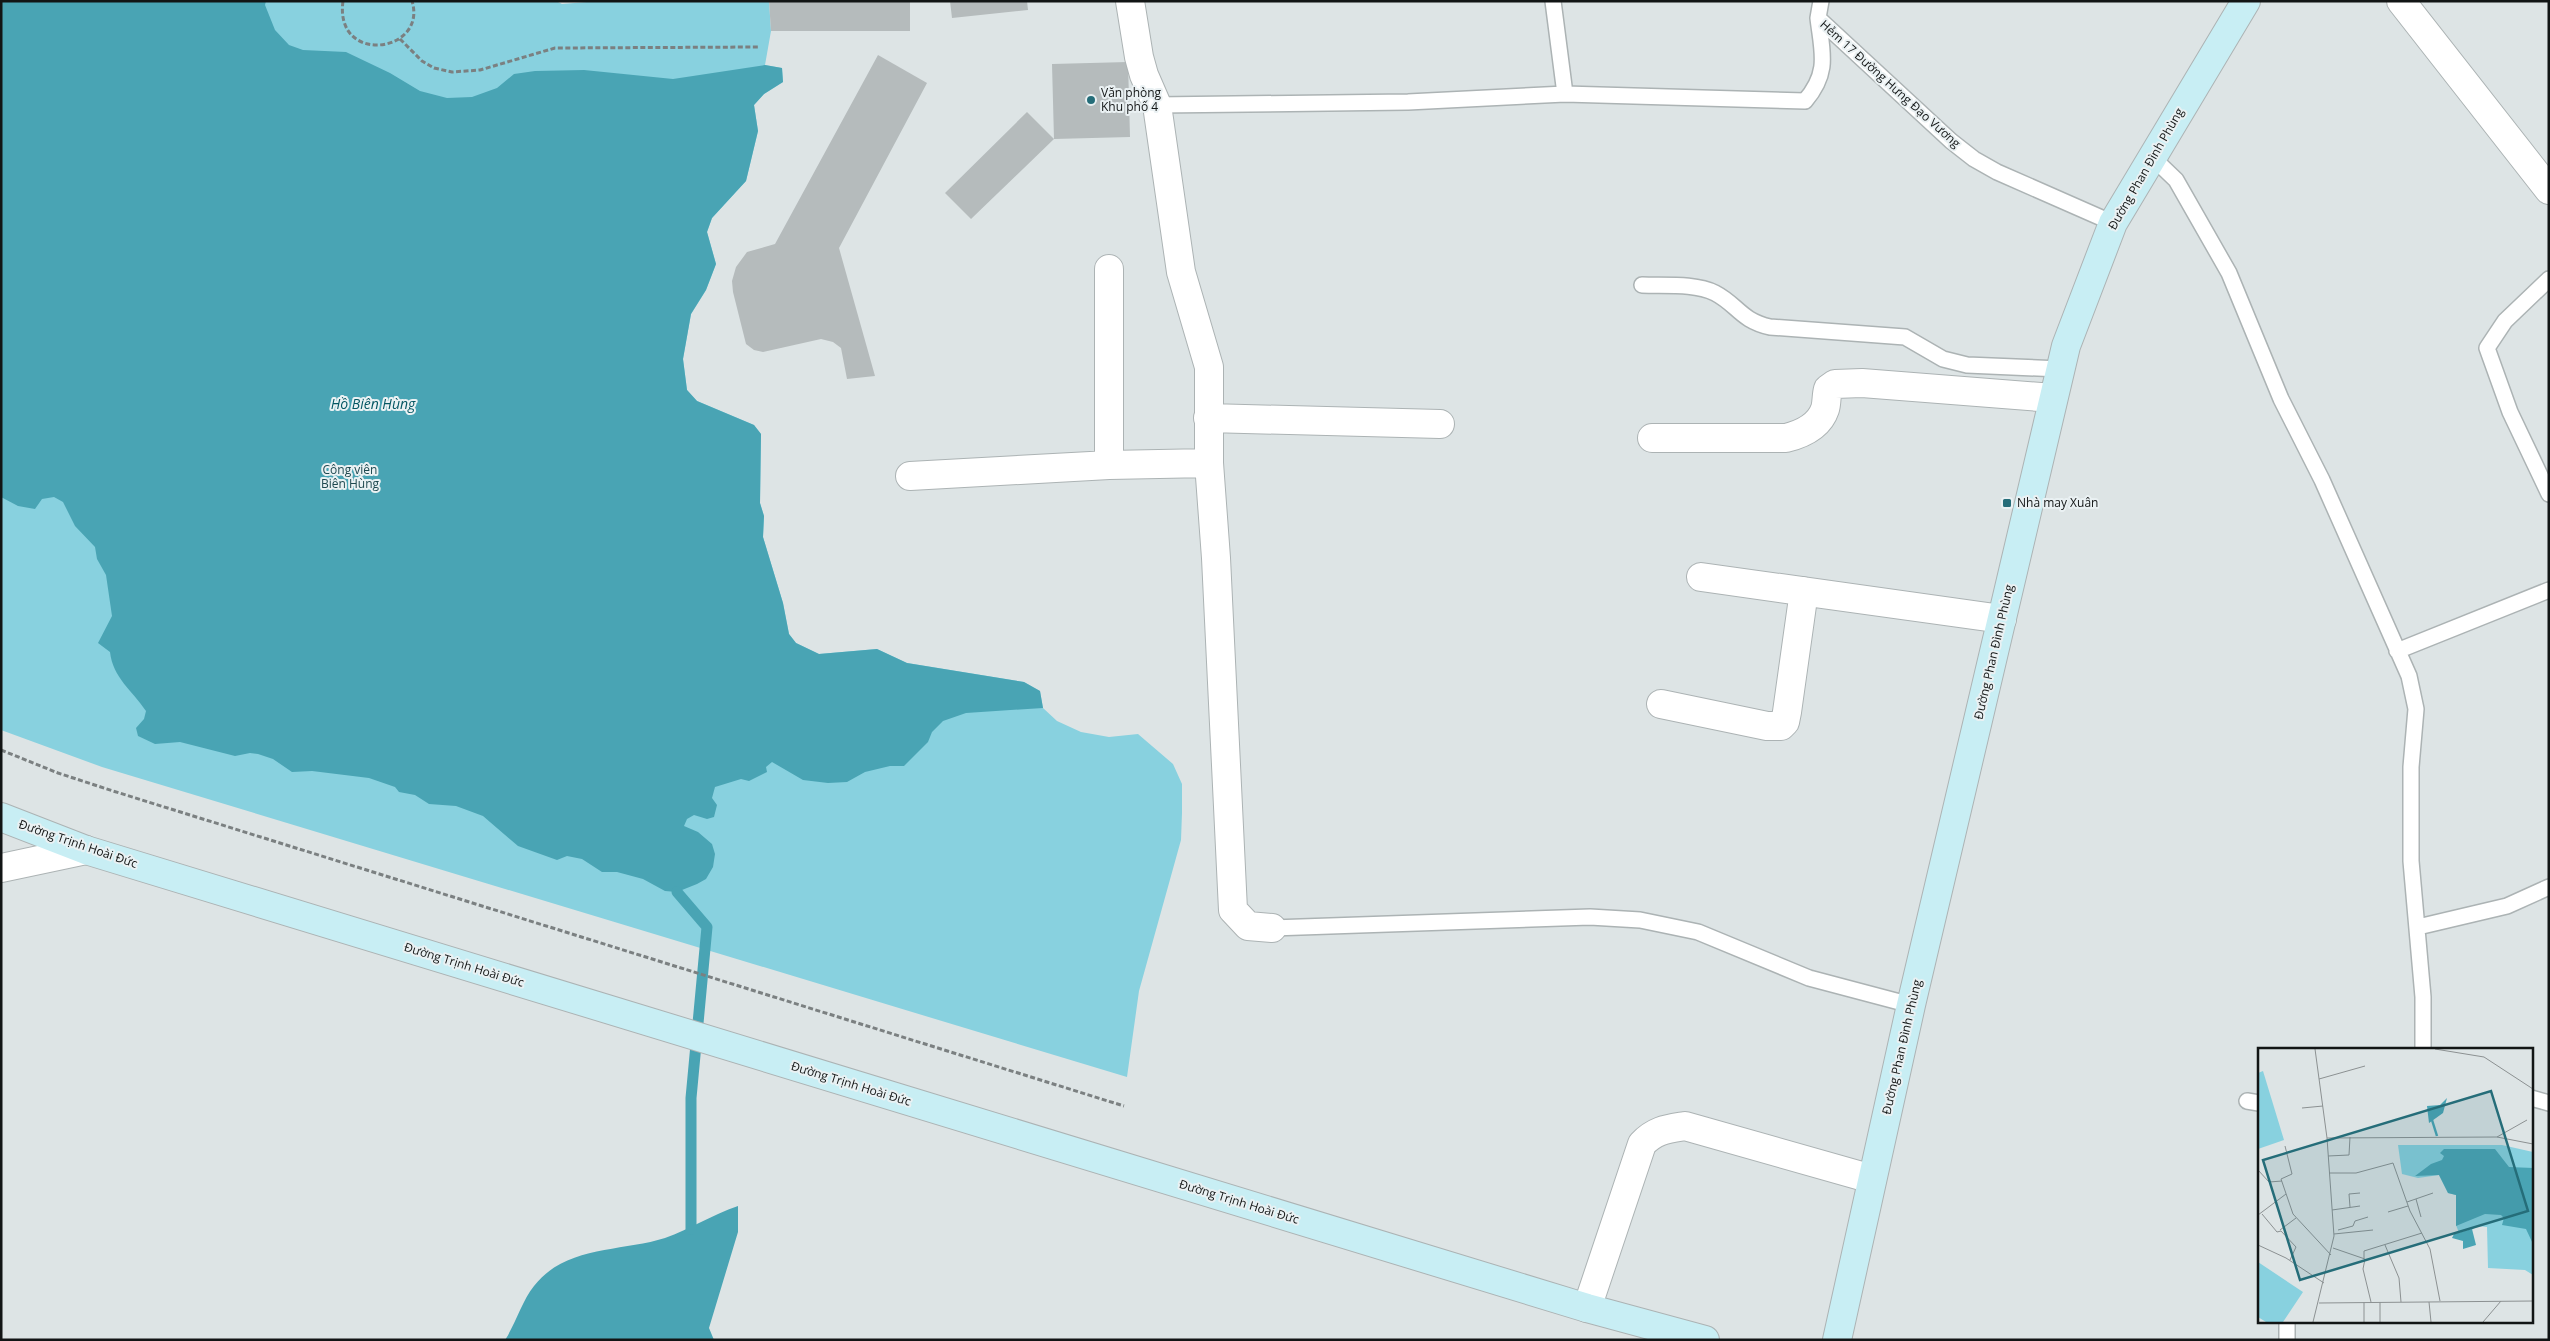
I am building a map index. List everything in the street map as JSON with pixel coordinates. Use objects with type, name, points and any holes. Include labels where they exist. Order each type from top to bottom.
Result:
[{"type":"street","points":[[1130,1],[1139,57],[1144,75],[1157,105],[1180,272],[1209,367],[1209,463],[1216,558],[1233,910],[1248,926],[1272,928]]},
{"type":"street","name":"Đường Phan Đình Phùng","points":[[1837,1340],[1912,1004],[2066,346],[2113,223],[2246,1]]},
{"type":"street","points":[[2401,1],[2549,190]]},
{"type":"street","points":[[1109,269],[1109,465]]},
{"type":"street","points":[[1652,438],[1786,438],[1802,434],[1817,422],[1825,409],[1828,389],[1835,384],[1862,383],[2053,398]]},
{"type":"street","points":[[1208,418],[1440,424]]},
{"type":"street","points":[[910,476],[1109,465],[1209,463]]},
{"type":"street","points":[[1701,577],[2002,619]]},
{"type":"street","points":[[1660,704],[1767,726],[1781,726],[1785,722],[1787,712],[1804,591]]},
{"type":"street","name":"Đường Trịnh Hoài Đức","points":[[1,817],[86,850],[1587,1308],[1705,1340]]},
{"type":"street","points":[[1,868],[86,850]]},
{"type":"street","points":[[1587,1308],[1642,1144],[1650,1135],[1659,1130],[1686,1126],[1872,1179]]},
{"type":"lane","points":[[1553,1],[1565,94]]},
{"type":"lane","name":"Hẻm 17 Đường Hưng Đạo Vương","points":[[1822,1],[1818,18],[1951,141],[1974,159],[1997,172],[2113,223]]},
{"type":"lane","points":[[1157,105],[1408,102],[1565,94],[1805,101],[1820,78],[1822,65],[1818,18]]},
{"type":"lane","points":[[2152,157],[2176,180],[2229,273],[2281,399],[2322,480],[2409,676],[2415,698],[2411,861],[2423,997],[2423,1048]]},
{"type":"lane","points":[[2549,280],[2505,321],[2486,348],[2510,412],[2549,494]]},
{"type":"lane","points":[[1642,285],[1700,288],[1714,293],[1754,323],[1770,327],[1905,337],[1943,359],[1967,365],[2060,368]]},
{"type":"lane","points":[[2397,651],[2549,590]]},
{"type":"lane","points":[[2418,927],[2507,906],[2549,887]]},
{"type":"lane","points":[[1272,928],[1590,917],[1640,920],[1698,932],[1808,978],[1912,1004]]},
{"type":"lane","points":[[2532,1098],[2549,1103]]},
{"type":"lane","points":[[2287,1324],[2287,1340]]},
{"type":"path","points":[[343,1],[343,21],[348,31],[356,39],[377,46],[389,45],[400,39],[408,30],[413,18],[412,1]]},
{"type":"path","points":[[400,39],[422,61],[434,68],[452,72],[480,70],[554,48],[760,47]]},
{"type":"path","points":[[1,750],[67,776],[1124,1106]]},
{"type":"green space","name":"Hồ Biên Hùng","points":[[1,1],[556,1],[562,4],[599,1],[769,1],[771,31],[765,65],[782,68],[783,82],[764,94],[754,105],[758,131],[746,181],[712,218],[707,232],[716,264],[706,290],[691,314],[683,359],[687,390],[697,401],[754,425],[761,434],[760,503],[764,516],[763,537],[783,603],[789,634],[796,643],[819,654],[877,649],[907,663],[1024,682],[1040,691],[1043,708],[1057,721],[1081,732],[1109,737],[1138,734],[1173,764],[1182,784],[1181,840],[1139,991],[1127,1077],[102,767],[1,730]]},
{"type":"water","name":"Hồ Biên Hùng","points":[[1,1],[266,1],[265,5],[275,30],[289,45],[303,50],[346,52],[390,73],[420,91],[447,98],[472,97],[497,88],[514,74],[535,71],[584,70],[673,79],[765,65],[782,68],[783,82],[764,94],[754,105],[758,131],[746,181],[712,218],[707,232],[716,264],[706,290],[691,314],[683,359],[687,390],[697,401],[754,425],[761,434],[760,503],[764,516],[763,537],[783,603],[789,634],[796,643],[819,654],[877,649],[907,663],[1024,682],[1040,691],[1043,708],[966,713],[943,721],[932,732],[928,742],[904,766],[890,766],[865,772],[847,782],[828,783],[803,780],[772,762],[766,767],[767,772],[749,781],[741,779],[715,787],[712,798],[717,805],[714,817],[707,819],[694,815],[687,819],[684,826],[698,832],[712,844],[715,854],[713,867],[706,879],[677,892],[665,891],[643,879],[617,872],[602,872],[582,859],[567,856],[557,860],[518,846],[483,816],[456,806],[429,804],[415,795],[399,792],[395,787],[369,778],[312,771],[292,772],[273,759],[258,754],[250,753],[235,756],[180,742],[155,744],[138,736],[136,728],[144,719],[146,711],[119,677],[110,652],[98,643],[112,616],[106,575],[97,559],[95,547],[75,526],[63,502],[54,497],[42,499],[35,509],[18,506],[1,497]]},
{"type":"water","points":[[738,1206],[738,1232],[709,1328],[714,1340],[505,1340],[534,1286],[547,1273],[562,1263],[578,1256],[665,1238]]},
{"type":"building","points":[[769,1],[910,1],[910,31],[771,31]]},
{"type":"building","points":[[950,1],[1027,1],[1028,10],[952,18]]},
{"type":"building","points":[[878,55],[927,83],[839,248],[875,376],[847,379],[841,348],[833,342],[821,339],[763,352],[754,350],[746,344],[732,281],[736,267],[747,252],[775,244]]},
{"type":"building","name":"Văn phòng Khu phố 4","points":[[1128,62],[1130,137],[1054,139],[1052,64]]},
{"type":"building","points":[[1027,112],[1054,139],[971,219],[945,193]]},
{"type":"waterway","points":[[677,892],[707,927],[691,1098],[691,1229]]},
{"type":"place","name":"Văn phòng Khu phố 4","points":[[1091,100]]},
{"type":"place","name":"Nhà may Xuân","points":[[2007,503]]},
{"type":"park label","name":"Công viên Biên Hùng","points":[[350,477]]}]
